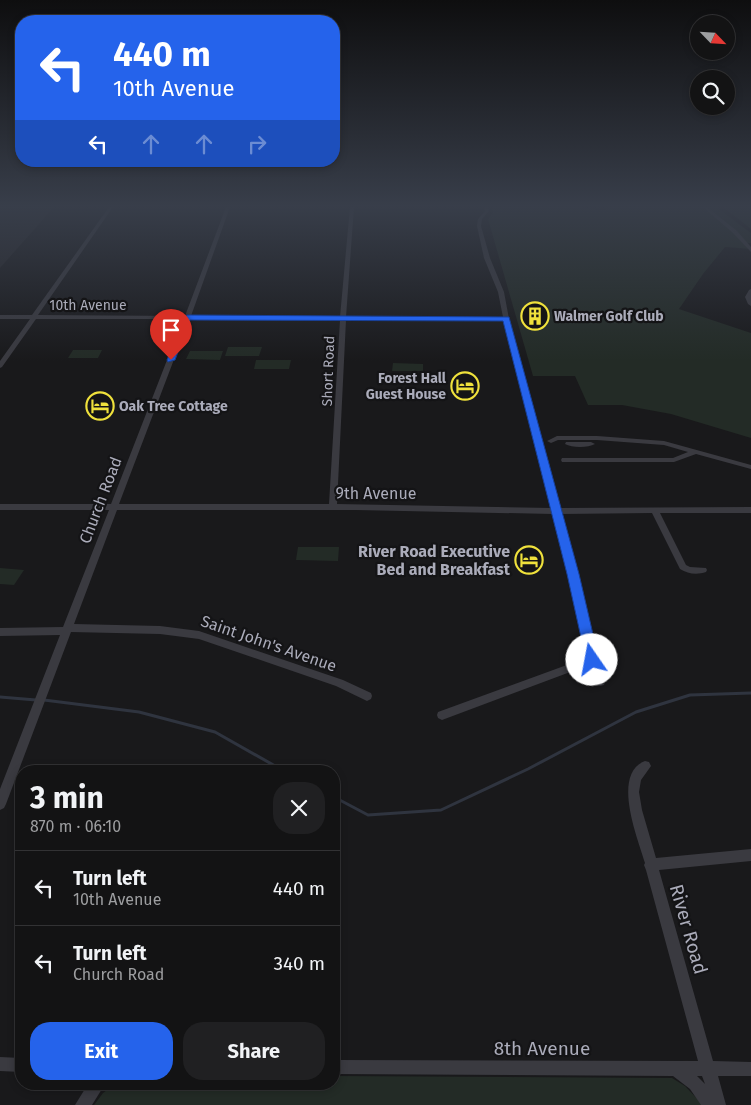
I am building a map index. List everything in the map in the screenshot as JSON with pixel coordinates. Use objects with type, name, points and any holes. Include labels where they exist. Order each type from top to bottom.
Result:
[{"type":"street","points":[[0,366],[75,259]]},
{"type":"street","name":"Church Road","points":[[0,804],[209,259]]},
{"type":"street","name":"Short Road","points":[[333,507],[348,259]]},
{"type":"street","points":[[487,259],[501,292],[506,319],[556,510],[592,660],[600,682]]},
{"type":"street","points":[[751,290],[748,297],[751,304]]},
{"type":"street","name":"10th Avenue","points":[[0,317],[506,319]]},
{"type":"street","points":[[538,441],[552,441],[559,444],[594,441],[664,443],[751,467]]},
{"type":"street","points":[[594,441],[594,454],[606,461]]},
{"type":"street","points":[[565,460],[674,460],[696,452]]},
{"type":"street","name":"9th Avenue","points":[[0,507],[751,510]]},
{"type":"street","points":[[655,511],[682,567],[688,570],[703,570]]},
{"type":"street","name":"Saint John's Avenue","points":[[0,632],[160,630],[199,634],[331,680],[367,696]]},
{"type":"street","points":[[442,715],[592,660]]},
{"type":"street","name":"River Road","points":[[645,766],[638,772],[632,789],[650,865],[718,1105]]},
{"type":"street","points":[[650,865],[751,855]]},
{"type":"street","points":[[0,1064],[15,1065]]},
{"type":"street","name":"8th Avenue","points":[[340,1067],[751,1069]]},
{"type":"street","points":[[677,1070],[694,1084],[711,1105]]},
{"type":"street","points":[[83,1105],[93,1090]]},
{"type":"shaded area","points":[[0,259],[8,259],[0,268]]},
{"type":"shaded area","name":"Walmer Golf Club","points":[[499,259],[716,259],[679,309],[751,333],[751,438],[671,414],[622,405],[588,405],[575,376],[533,376]]},
{"type":"shaded area","points":[[228,347],[262,347],[259,356],[225,356]]},
{"type":"shaded area","points":[[73,350],[102,350],[98,358],[68,358]]},
{"type":"shaded area","points":[[190,351],[223,351],[220,360],[186,359]]},
{"type":"shaded area","points":[[256,360],[291,360],[289,369],[254,369]]},
{"type":"shaded area","points":[[393,363],[423,364],[423,371],[392,371]]},
{"type":"shaded area","points":[[298,547],[339,547],[338,561],[296,560]]},
{"type":"shaded area","points":[[0,568],[24,570],[14,585],[0,584]]},
{"type":"shaded area","points":[[340,1076],[672,1078],[685,1086],[703,1105],[94,1105],[107,1090],[340,1090]]},
{"type":"waterway","points":[[340,800],[368,815],[441,810],[528,769],[636,712],[690,695],[751,693]]},
{"type":"waterway","points":[[0,697],[36,700]]},
{"type":"waterway","points":[[44,700],[139,712],[215,732],[273,765]]},
{"type":"place","name":"Walmer Golf Club","points":[[535,316]]},
{"type":"place","name":"Forest Hall Guest House","points":[[465,386]]},
{"type":"place","name":"Oak Tree Cottage","points":[[100,406]]},
{"type":"place","name":"River Road Executive Bed and Breakfast","points":[[529,560]]},
{"type":"route","points":[[171,360],[187,318],[506,319],[573,574],[592,660]]}]
